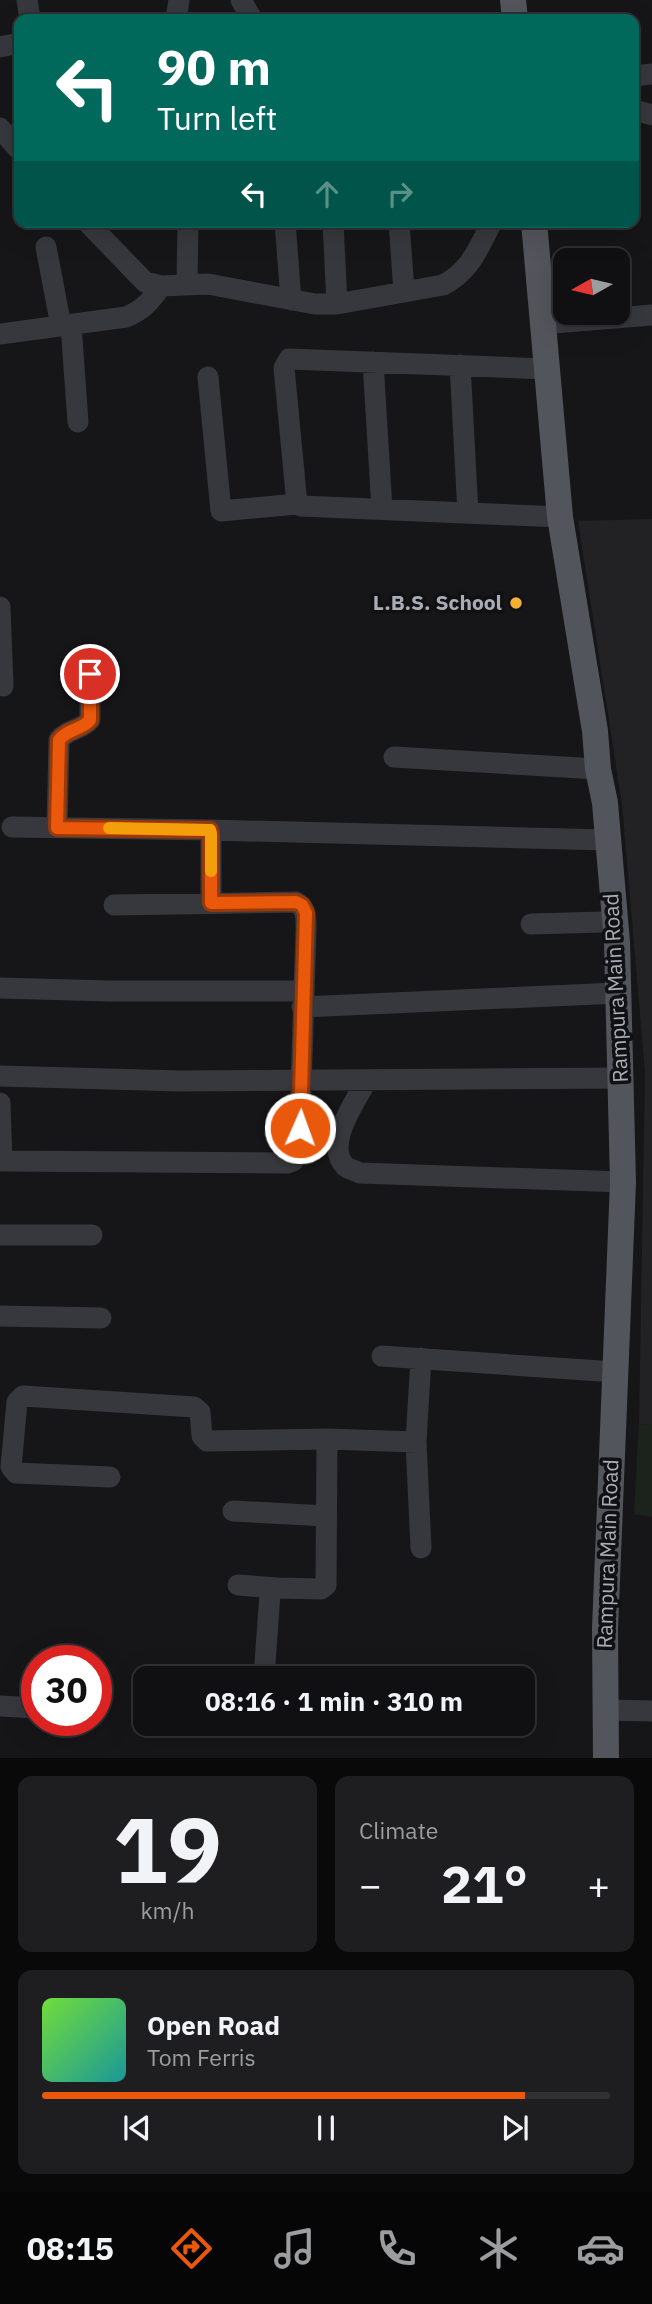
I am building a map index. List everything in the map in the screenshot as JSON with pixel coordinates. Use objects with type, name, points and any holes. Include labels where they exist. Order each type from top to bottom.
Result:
[{"type":"main road","name":"Rampura Main Road","points":[[534,228],[559,517],[605,803],[617,952],[623,1182],[605,1617],[606,1758]]},
{"type":"street","points":[[0,128],[14,144]]},
{"type":"street","points":[[93,228],[145,282],[169,288],[187,284],[208,284],[314,304],[337,304],[443,285],[457,278],[470,264],[489,228]]},
{"type":"street","points":[[187,284],[188,228]]},
{"type":"street","points":[[285,228],[291,300]]},
{"type":"street","points":[[333,228],[337,304]]},
{"type":"street","points":[[400,228],[404,292]]},
{"type":"street","points":[[46,247],[66,326],[78,422]]},
{"type":"street","points":[[0,334],[126,317],[150,303],[161,286]]},
{"type":"street","points":[[542,324],[652,315]]},
{"type":"street","points":[[297,504],[285,363],[289,359],[546,369]]},
{"type":"street","points":[[373,362],[382,509]]},
{"type":"street","points":[[460,365],[468,513]]},
{"type":"street","points":[[208,377],[221,511],[297,504],[559,517]]},
{"type":"street","points":[[0,607],[3,687]]},
{"type":"street","points":[[57,828],[59,740],[65,733],[90,720],[90,674]]},
{"type":"street","points":[[394,757],[598,769]]},
{"type":"street","points":[[12,827],[608,840]]},
{"type":"street","points":[[210,830],[211,903]]},
{"type":"street","points":[[611,876],[602,877],[600,880],[603,922],[606,948],[610,952],[617,952]]},
{"type":"street","points":[[0,1103],[2,1161],[287,1163],[297,1157],[302,1080],[306,913],[302,905],[296,902],[114,905]]},
{"type":"street","points":[[531,924],[603,922]]},
{"type":"street","points":[[0,988],[302,999],[618,993]]},
{"type":"street","points":[[0,1076],[180,1081],[620,1078]]},
{"type":"street","points":[[367,1080],[337,1142],[345,1167],[360,1173],[623,1182]]},
{"type":"street","points":[[0,1235],[92,1235]]},
{"type":"street","points":[[0,1316],[101,1318]]},
{"type":"street","points":[[382,1356],[615,1372]]},
{"type":"street","points":[[421,1358],[416,1442],[421,1548]]},
{"type":"street","points":[[110,1477],[12,1471],[19,1399],[23,1396],[194,1407],[200,1412],[202,1436],[207,1441],[327,1439],[416,1442]]},
{"type":"street","points":[[238,1585],[320,1589],[326,1585],[327,1439]]},
{"type":"street","points":[[233,1511],[327,1516]]},
{"type":"street","points":[[265,1666],[270,1593],[277,1588]]},
{"type":"street","points":[[0,1706],[21,1707]]},
{"type":"street","points":[[604,1710],[652,1710]]},
{"type":"shaded area","points":[[652,519],[652,1425],[639,1424],[645,1072],[622,804],[578,521]]},
{"type":"shaded area","points":[[639,1424],[652,1425],[652,1517],[634,1514]]},
{"type":"slow traffic","points":[[109,828],[210,830],[211,871]]},
{"type":"place","name":"L.B.S. School","points":[[516,603]]},
{"type":"route","points":[[90,674],[90,720],[65,733],[59,740],[57,828],[210,830],[211,903],[296,902],[302,905],[306,913],[300,1128]]}]
